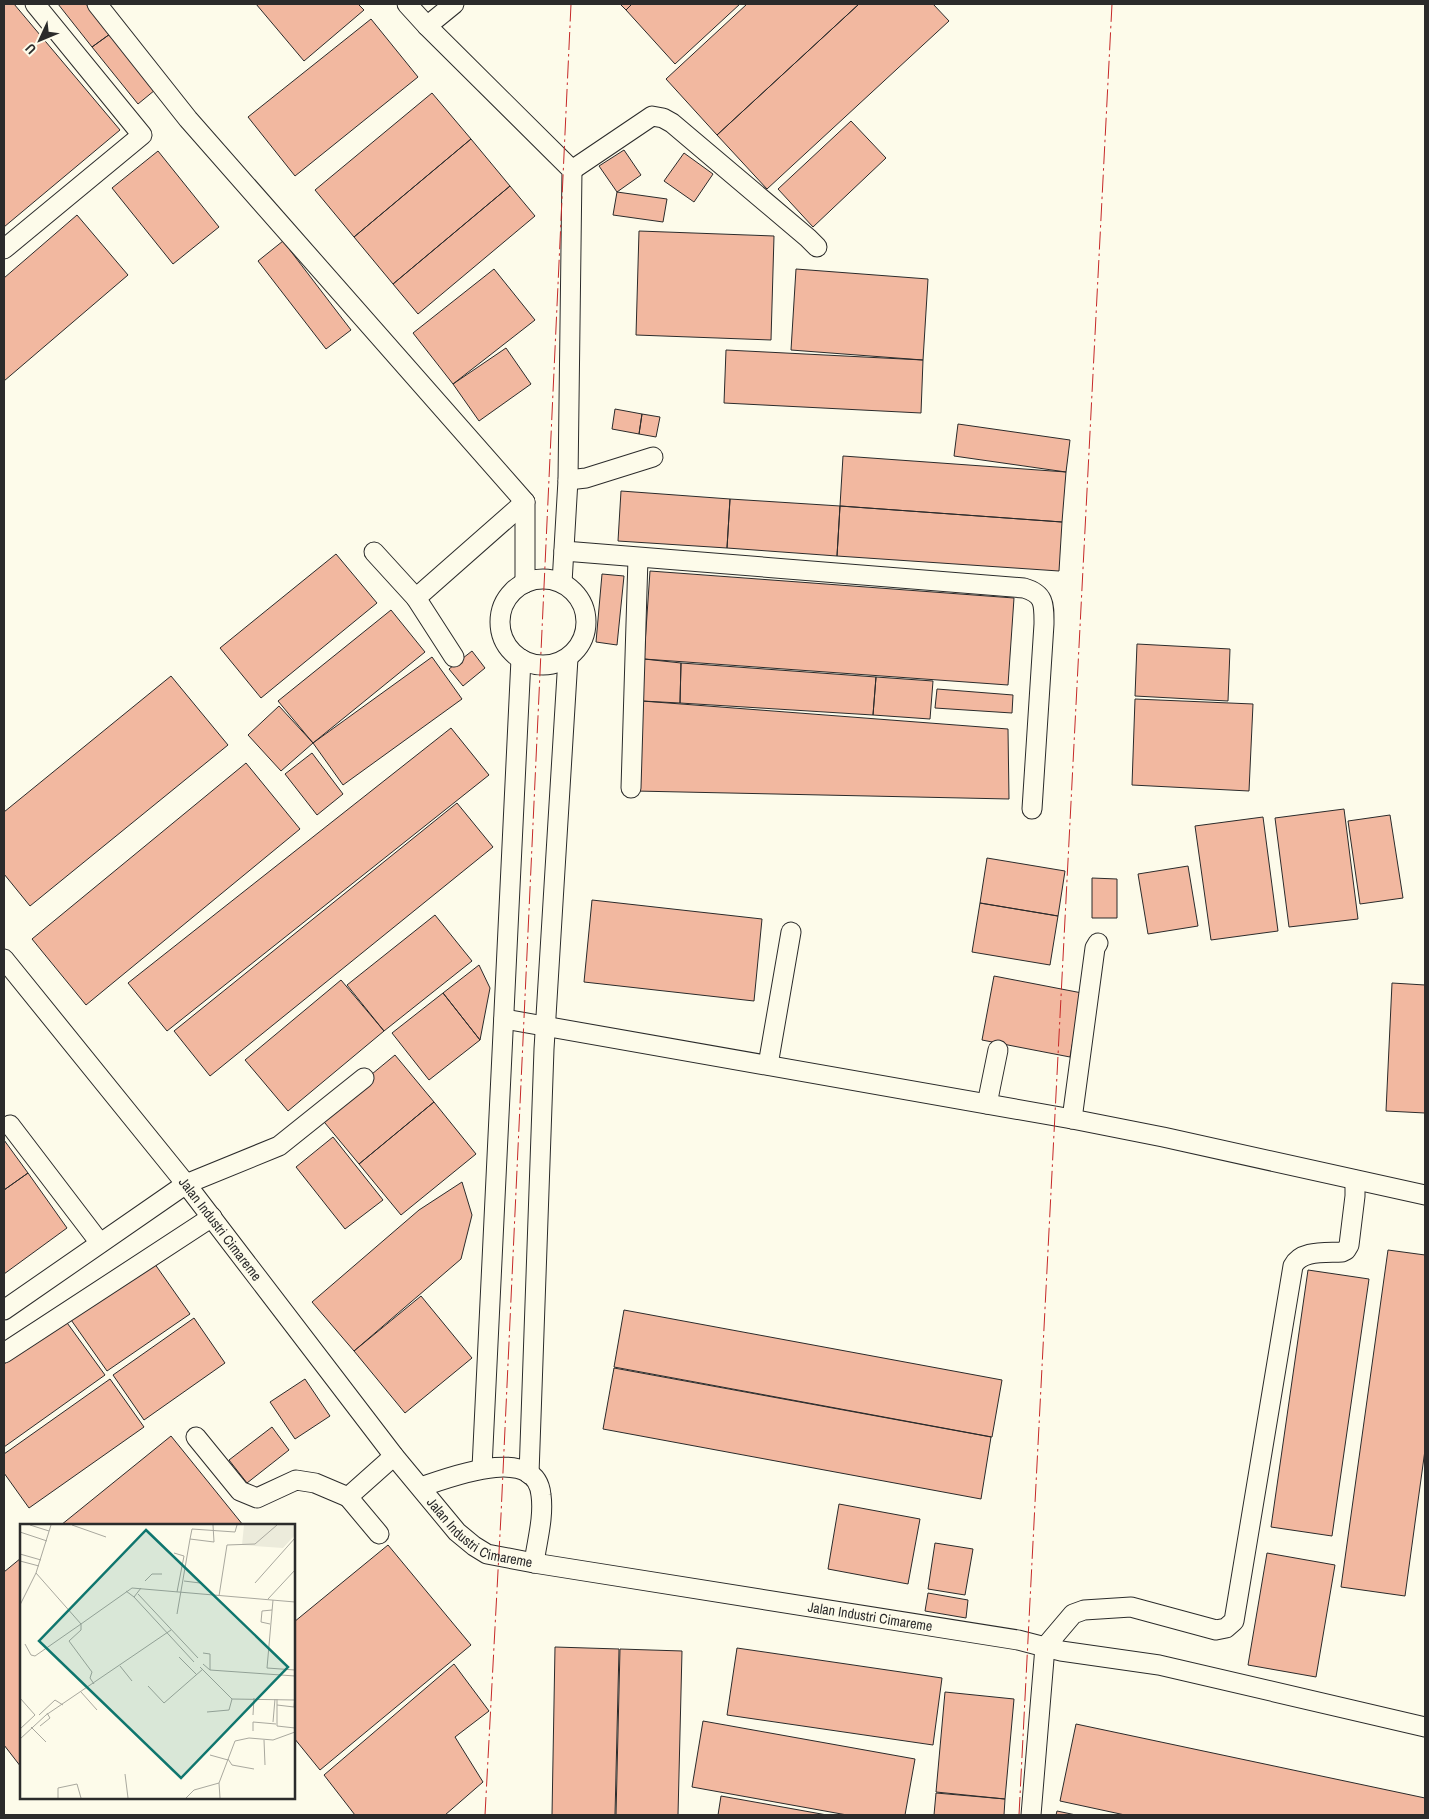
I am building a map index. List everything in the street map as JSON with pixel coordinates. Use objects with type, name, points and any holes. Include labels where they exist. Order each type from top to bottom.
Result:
[{"type":"lane","points":[[4,249],[142,135],[35,4]]},
{"type":"lane","points":[[97,4],[188,119],[525,502],[525,583]]},
{"type":"lane","points":[[407,4],[572,170],[568,480],[562,583]]},
{"type":"lane","points":[[427,26],[454,4]]},
{"type":"lane","points":[[572,170],[652,116],[663,118],[672,123],[817,247]]},
{"type":"lane","points":[[568,480],[586,478],[653,457]]},
{"type":"lane","points":[[416,598],[525,502]]},
{"type":"lane","points":[[564,551],[1024,588],[1035,591],[1044,602],[1044,624],[1032,809]]},
{"type":"lane","points":[[374,552],[416,598],[454,658]]},
{"type":"lane","points":[[631,788],[638,558]]},
{"type":"lane","points":[[537,579],[550,579],[562,583],[580,597],[587,619],[583,641],[568,658],[553,664],[536,665],[520,659],[508,646],[501,628],[502,610],[510,594],[525,583],[537,579]]},
{"type":"lane","points":[[529,1474],[546,1026],[568,658]]},
{"type":"lane","points":[[482,1468],[520,659]]},
{"type":"lane","points":[[768,1065],[791,932]]},
{"type":"lane","points":[[1072,1119],[1098,943]]},
{"type":"lane","name":"Jalan Industri Cimareme","points":[[4,959],[212,1217],[394,1456],[457,1532],[487,1554],[1018,1640],[1060,1652],[1159,1665],[1425,1727]]},
{"type":"lane","points":[[504,1019],[1072,1119],[1163,1137],[1425,1195]]},
{"type":"lane","points":[[987,1104],[998,1050]]},
{"type":"lane","points":[[4,1310],[186,1184],[279,1146],[364,1078]]},
{"type":"lane","points":[[10,1125],[100,1242]]},
{"type":"lane","points":[[1032,1815],[1045,1647],[1072,1614],[1084,1610],[1132,1607],[1216,1630],[1226,1628],[1234,1621],[1292,1266],[1296,1260],[1304,1255],[1342,1252],[1346,1250],[1349,1245],[1355,1180]]},
{"type":"lane","points":[[4,1353],[212,1217]]},
{"type":"lane","points":[[196,1437],[240,1491],[257,1498],[296,1480],[315,1483],[348,1497],[379,1534]]},
{"type":"lane","points":[[348,1497],[394,1456]]},
{"type":"lane","points":[[421,1487],[482,1468],[518,1468],[529,1474],[537,1482],[541,1493],[542,1508],[534,1563]]},
{"type":"building","points":[[4,4],[14,4],[120,130],[4,227]]},
{"type":"building","points":[[58,4],[86,4],[110,34],[92,47]]},
{"type":"building","points":[[256,4],[358,4],[364,10],[304,61]]},
{"type":"building","points":[[620,4],[632,4],[626,10]]},
{"type":"building","points":[[632,4],[740,4],[675,64],[626,10]]},
{"type":"building","points":[[747,4],[859,4],[717,135],[666,79]]},
{"type":"building","points":[[859,4],[933,4],[949,21],[767,189],[717,135]]},
{"type":"building","points":[[371,19],[418,77],[295,176],[248,117]]},
{"type":"building","points":[[110,34],[155,90],[138,104],[92,47]]},
{"type":"building","points":[[432,93],[471,139],[354,237],[315,190]]},
{"type":"building","points":[[851,121],[886,158],[813,227],[778,189]]},
{"type":"building","points":[[471,139],[510,186],[393,284],[354,237]]},
{"type":"building","points":[[624,150],[641,175],[617,192],[599,166]]},
{"type":"building","points":[[158,151],[219,227],[173,264],[112,188]]},
{"type":"building","points":[[684,153],[713,174],[694,202],[664,181]]},
{"type":"building","points":[[510,186],[535,216],[418,314],[393,284]]},
{"type":"building","points":[[617,192],[667,199],[663,222],[613,215]]},
{"type":"building","points":[[77,215],[128,275],[4,381],[4,278]]},
{"type":"building","points":[[639,231],[774,236],[771,340],[636,335]]},
{"type":"building","points":[[283,241],[351,330],[326,349],[258,261]]},
{"type":"building","points":[[494,269],[535,320],[453,384],[413,333]]},
{"type":"building","points":[[796,269],[928,279],[923,360],[791,350]]},
{"type":"building","points":[[506,348],[531,384],[479,421],[453,384]]},
{"type":"building","points":[[726,350],[923,360],[921,413],[724,403]]},
{"type":"building","points":[[615,409],[642,414],[639,434],[612,429]]},
{"type":"building","points":[[642,414],[660,417],[656,437],[639,434]]},
{"type":"building","points":[[958,424],[1070,440],[1066,472],[954,456]]},
{"type":"building","points":[[843,456],[1066,472],[1062,522],[840,506]]},
{"type":"building","points":[[621,491],[730,499],[727,548],[618,541]]},
{"type":"building","points":[[730,499],[840,506],[837,556],[727,548]]},
{"type":"building","points":[[840,506],[1062,522],[1059,571],[837,556]]},
{"type":"building","points":[[336,554],[377,603],[261,698],[220,648]]},
{"type":"building","points":[[650,571],[1014,598],[1008,685],[644,659]]},
{"type":"building","points":[[602,574],[624,576],[617,645],[596,642]]},
{"type":"building","points":[[391,610],[425,652],[313,743],[278,701]]},
{"type":"building","points":[[1137,644],[1230,649],[1228,701],[1135,696]]},
{"type":"building","points":[[472,651],[485,668],[463,686],[449,669]]},
{"type":"building","points":[[432,657],[462,699],[343,785],[313,743]]},
{"type":"building","points":[[644,659],[681,663],[680,703],[642,701]]},
{"type":"building","points":[[681,663],[876,677],[873,715],[680,703]]},
{"type":"building","points":[[171,676],[228,745],[30,906],[4,874],[4,812]]},
{"type":"building","points":[[876,677],[933,681],[930,719],[873,715]]},
{"type":"building","points":[[937,689],[1013,695],[1012,713],[935,708]]},
{"type":"building","points":[[1135,699],[1253,704],[1249,791],[1132,785]]},
{"type":"building","points":[[642,701],[1008,729],[1009,799],[635,791]]},
{"type":"building","points":[[279,706],[313,743],[281,771],[248,735]]},
{"type":"building","points":[[451,728],[489,775],[167,1031],[128,983]]},
{"type":"building","points":[[312,753],[343,794],[317,815],[285,774]]},
{"type":"building","points":[[246,763],[300,829],[86,1005],[32,939]]},
{"type":"building","points":[[457,803],[493,847],[210,1076],[174,1031]]},
{"type":"building","points":[[1344,809],[1358,919],[1289,927],[1275,818]]},
{"type":"building","points":[[1390,815],[1403,898],[1360,904],[1348,821]]},
{"type":"building","points":[[1263,817],[1278,931],[1211,940],[1195,826]]},
{"type":"building","points":[[987,858],[1065,871],[1058,916],[980,903]]},
{"type":"building","points":[[1188,866],[1198,926],[1148,934],[1138,874]]},
{"type":"building","points":[[1092,878],[1117,879],[1117,918],[1092,918]]},
{"type":"building","points":[[592,900],[762,919],[754,1001],[584,982]]},
{"type":"building","points":[[980,903],[1058,916],[1050,965],[972,952]]},
{"type":"building","points":[[435,915],[472,961],[384,1031],[347,985]]},
{"type":"building","points":[[479,965],[490,988],[480,1040],[443,993]]},
{"type":"building","points":[[994,976],[1082,993],[1070,1057],[982,1040]]},
{"type":"building","points":[[341,980],[384,1031],[288,1111],[245,1060]]},
{"type":"building","points":[[1392,983],[1425,985],[1425,1113],[1386,1111]]},
{"type":"building","points":[[443,993],[480,1040],[429,1080],[392,1033]]},
{"type":"building","points":[[395,1055],[434,1102],[359,1164],[320,1117]]},
{"type":"building","points":[[434,1102],[476,1154],[401,1215],[359,1164]]},
{"type":"building","points":[[333,1137],[383,1200],[345,1229],[296,1167]]},
{"type":"building","points":[[4,1140],[28,1173],[4,1190]]},
{"type":"building","points":[[28,1173],[67,1228],[4,1274],[4,1190]]},
{"type":"building","points":[[462,1182],[472,1215],[461,1259],[354,1351],[312,1302],[419,1210]]},
{"type":"building","points":[[1388,1250],[1425,1255],[1425,1450],[1405,1596],[1341,1587]]},
{"type":"building","points":[[152,1260],[190,1314],[107,1371],[69,1317]]},
{"type":"building","points":[[1308,1270],[1369,1279],[1332,1536],[1271,1527]]},
{"type":"building","points":[[421,1296],[472,1358],[405,1413],[354,1351]]},
{"type":"building","points":[[624,1310],[1002,1380],[992,1437],[614,1367]]},
{"type":"building","points":[[194,1318],[225,1363],[144,1420],[113,1375]]},
{"type":"building","points":[[65,1320],[105,1375],[4,1447],[4,1364]]},
{"type":"building","points":[[614,1368],[991,1437],[981,1499],[603,1429]]},
{"type":"building","points":[[110,1379],[144,1427],[29,1508],[4,1473],[4,1454]]},
{"type":"building","points":[[305,1379],[330,1416],[295,1439],[270,1402]]},
{"type":"building","points":[[272,1427],[289,1450],[247,1483],[229,1460]]},
{"type":"building","points":[[171,1436],[242,1524],[62,1524]]},
{"type":"building","points":[[839,1504],[920,1519],[908,1584],[828,1569]]},
{"type":"building","points":[[935,1543],[973,1549],[965,1595],[928,1589]]},
{"type":"building","points":[[388,1545],[471,1645],[320,1770],[295,1739],[295,1621]]},
{"type":"building","points":[[1267,1553],[1335,1565],[1316,1677],[1248,1665]]},
{"type":"building","points":[[20,1559],[20,1766],[4,1745],[4,1572]]},
{"type":"building","points":[[928,1593],[968,1600],[966,1618],[925,1611]]},
{"type":"building","points":[[555,1647],[619,1649],[615,1815],[552,1815]]},
{"type":"building","points":[[737,1648],[942,1678],[933,1745],[727,1715]]},
{"type":"building","points":[[620,1649],[682,1651],[678,1815],[616,1815]]},
{"type":"building","points":[[454,1664],[489,1711],[455,1737],[483,1782],[445,1815],[355,1815],[324,1775]]},
{"type":"building","points":[[945,1692],[1014,1699],[1005,1799],[936,1792]]},
{"type":"building","points":[[703,1721],[915,1759],[905,1815],[847,1815],[692,1787]]},
{"type":"building","points":[[1076,1724],[1425,1798],[1425,1815],[1125,1815],[1060,1801]]},
{"type":"building","points":[[936,1793],[1005,1799],[1004,1815],[934,1815]]},
{"type":"building","points":[[721,1796],[827,1815],[718,1815]]},
{"type":"building","points":[[1057,1811],[1076,1815],[1056,1815]]},
{"type":"power","points":[[485,1815],[501,1515],[571,4]]},
{"type":"power","points":[[1019,1815],[1112,4]]}]
